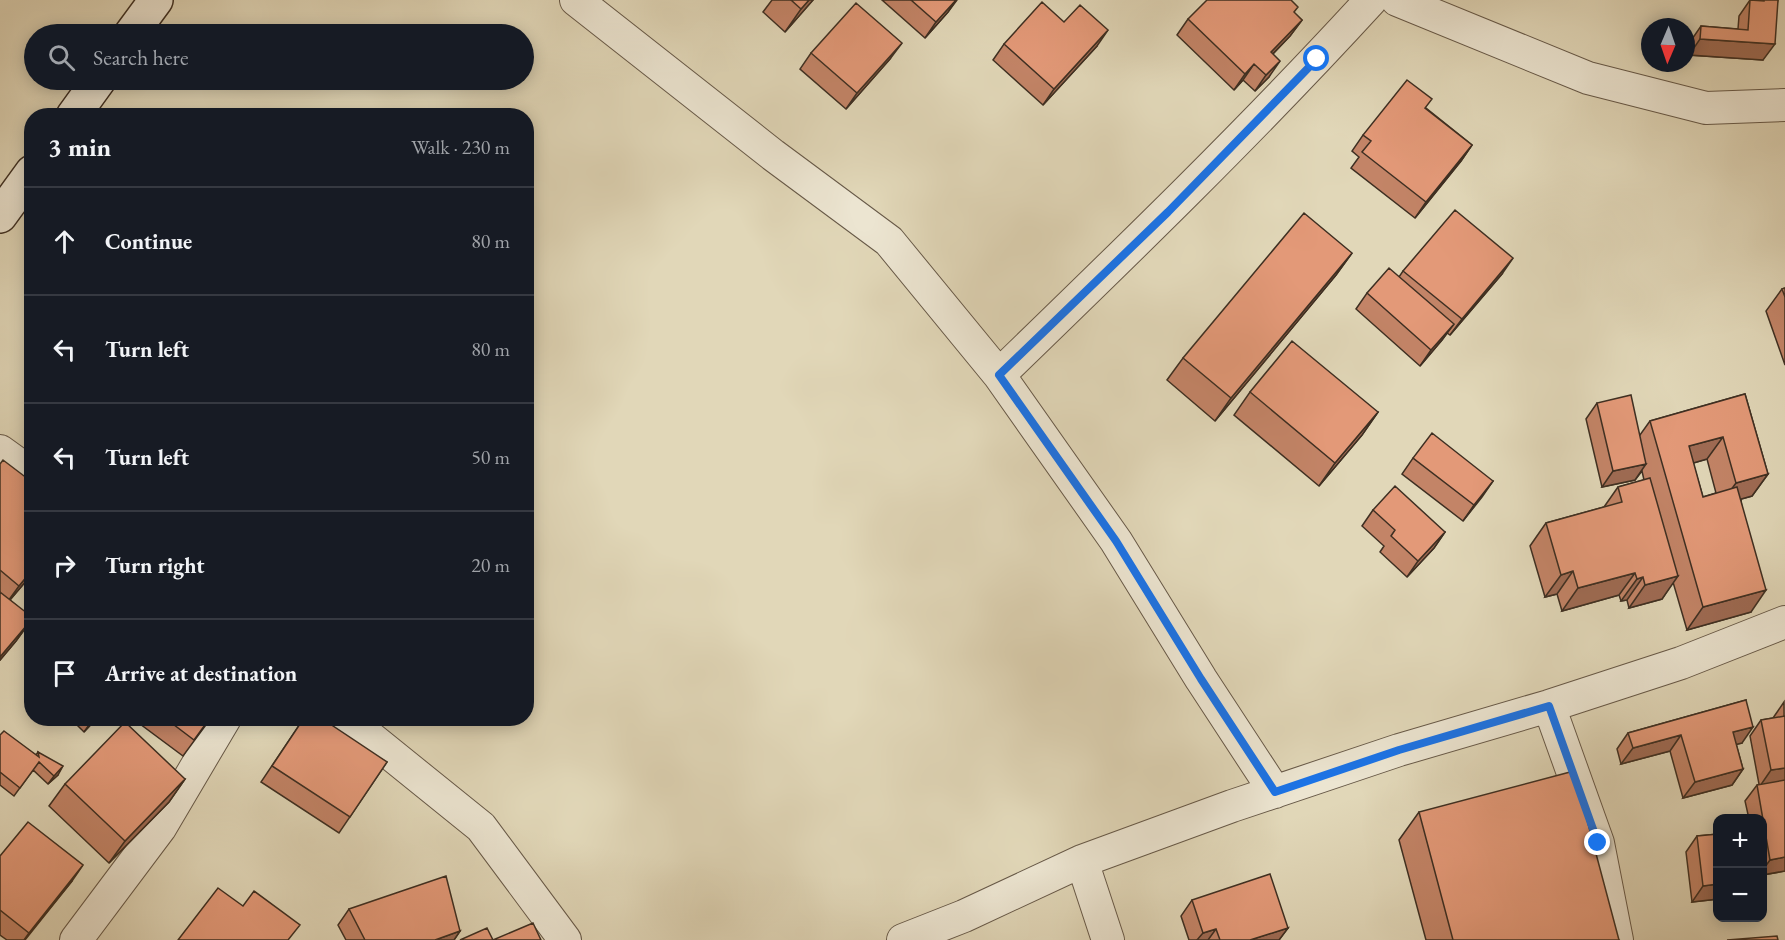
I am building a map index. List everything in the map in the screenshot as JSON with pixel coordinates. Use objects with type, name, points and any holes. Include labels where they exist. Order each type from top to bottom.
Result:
[{"type":"main road","points":[[138,24],[156,0]]},
{"type":"main road","points":[[79,108],[92,90]]},
{"type":"main road","points":[[0,216],[24,183]]},
{"type":"street","points":[[576,0],[889,242],[999,375],[1116,541],[1201,679],[1275,792]]},
{"type":"street","points":[[999,375],[1168,212],[1317,59],[1371,0]]},
{"type":"street","points":[[1397,0],[1588,78],[1706,108],[1785,105]]},
{"type":"street","points":[[0,451],[24,468]]},
{"type":"street","points":[[903,940],[964,916],[1082,861],[1232,806],[1399,750],[1549,706],[1681,663],[1785,622]]},
{"type":"street","points":[[1549,706],[1598,843],[1617,940]]},
{"type":"street","points":[[75,940],[160,828],[220,726]]},
{"type":"street","points":[[356,726],[481,826],[566,940]]},
{"type":"street","points":[[1082,861],[1108,940]]},
{"type":"building","points":[[791,0],[809,0],[801,9]]},
{"type":"building","points":[[911,0],[956,0],[936,22]]},
{"type":"building","points":[[1207,0],[1291,0],[1298,7],[1294,12],[1302,20],[1271,52],[1280,61],[1266,75],[1254,64],[1245,74],[1188,19]]},
{"type":"building","points":[[1750,0],[1778,0],[1775,44],[1700,39],[1701,26],[1748,30]]},
{"type":"building","points":[[1042,2],[1064,22],[1080,5],[1108,30],[1054,89],[1004,44]]},
{"type":"building","points":[[856,3],[902,43],[857,93],[811,53]]},
{"type":"building","points":[[1407,80],[1432,99],[1425,108],[1472,145],[1426,202],[1362,152],[1371,141],[1363,135]]},
{"type":"building","points":[[1455,210],[1513,258],[1462,319],[1403,271]]},
{"type":"building","points":[[1304,213],[1352,253],[1231,398],[1183,358]]},
{"type":"building","points":[[1389,268],[1454,324],[1431,350],[1367,293]]},
{"type":"building","points":[[1292,341],[1378,412],[1335,463],[1250,392]]},
{"type":"building","points":[[1745,394],[1768,474],[1736,483],[1723,437],[1689,446],[1703,497],[1737,487],[1766,590],[1703,607],[1650,421]]},
{"type":"building","points":[[1631,395],[1646,464],[1613,471],[1597,403]]},
{"type":"building","points":[[1432,433],[1493,481],[1474,505],[1413,458]]},
{"type":"building","points":[[3,460],[24,476],[24,580],[19,586],[0,570],[0,464]]},
{"type":"building","points":[[1650,478],[1678,576],[1645,585],[1643,577],[1637,579],[1635,573],[1578,588],[1573,571],[1561,575],[1546,523],[1622,502],[1618,487]]},
{"type":"building","points":[[1395,486],[1445,532],[1418,561],[1391,536],[1395,530],[1373,510]]},
{"type":"building","points":[[0,592],[24,611],[24,628],[0,657]]},
{"type":"building","points":[[1746,700],[1753,727],[1733,732],[1743,769],[1695,782],[1681,735],[1633,748],[1628,733]]},
{"type":"building","points":[[1785,716],[1785,768],[1771,770],[1761,720]]},
{"type":"building","points":[[121,726],[129,726],[185,779],[125,841],[65,784]]},
{"type":"building","points":[[176,726],[204,726],[194,740]]},
{"type":"building","points":[[299,726],[333,726],[387,762],[350,817],[272,766]]},
{"type":"building","points":[[4,731],[39,757],[38,752],[63,766],[54,776],[39,762],[20,788],[0,772],[0,735]]},
{"type":"building","points":[[1574,771],[1619,940],[1453,940],[1419,812]]},
{"type":"building","points":[[1785,780],[1785,857],[1770,860],[1767,843],[1767,814],[1762,814],[1757,785]]},
{"type":"building","points":[[28,822],[83,865],[29,933],[0,910],[0,856]]},
{"type":"building","points":[[1713,834],[1713,885],[1703,886],[1697,836]]},
{"type":"building","points":[[1270,874],[1288,928],[1250,940],[1220,940],[1216,929],[1203,933],[1192,900]]},
{"type":"building","points":[[446,876],[460,931],[435,940],[365,940],[349,909]]},
{"type":"building","points":[[218,888],[243,906],[254,891],[300,925],[288,940],[178,940]]},
{"type":"building","points":[[533,923],[541,940],[493,940]]},
{"type":"building","points":[[487,928],[493,940],[460,940]]},
{"type":"building","points":[[1777,936],[1778,940],[1727,940]]},
{"type":"route","points":[[1317,59],[1168,212],[999,375],[1116,541],[1201,679],[1275,792],[1399,750],[1549,706],[1598,843]]}]
